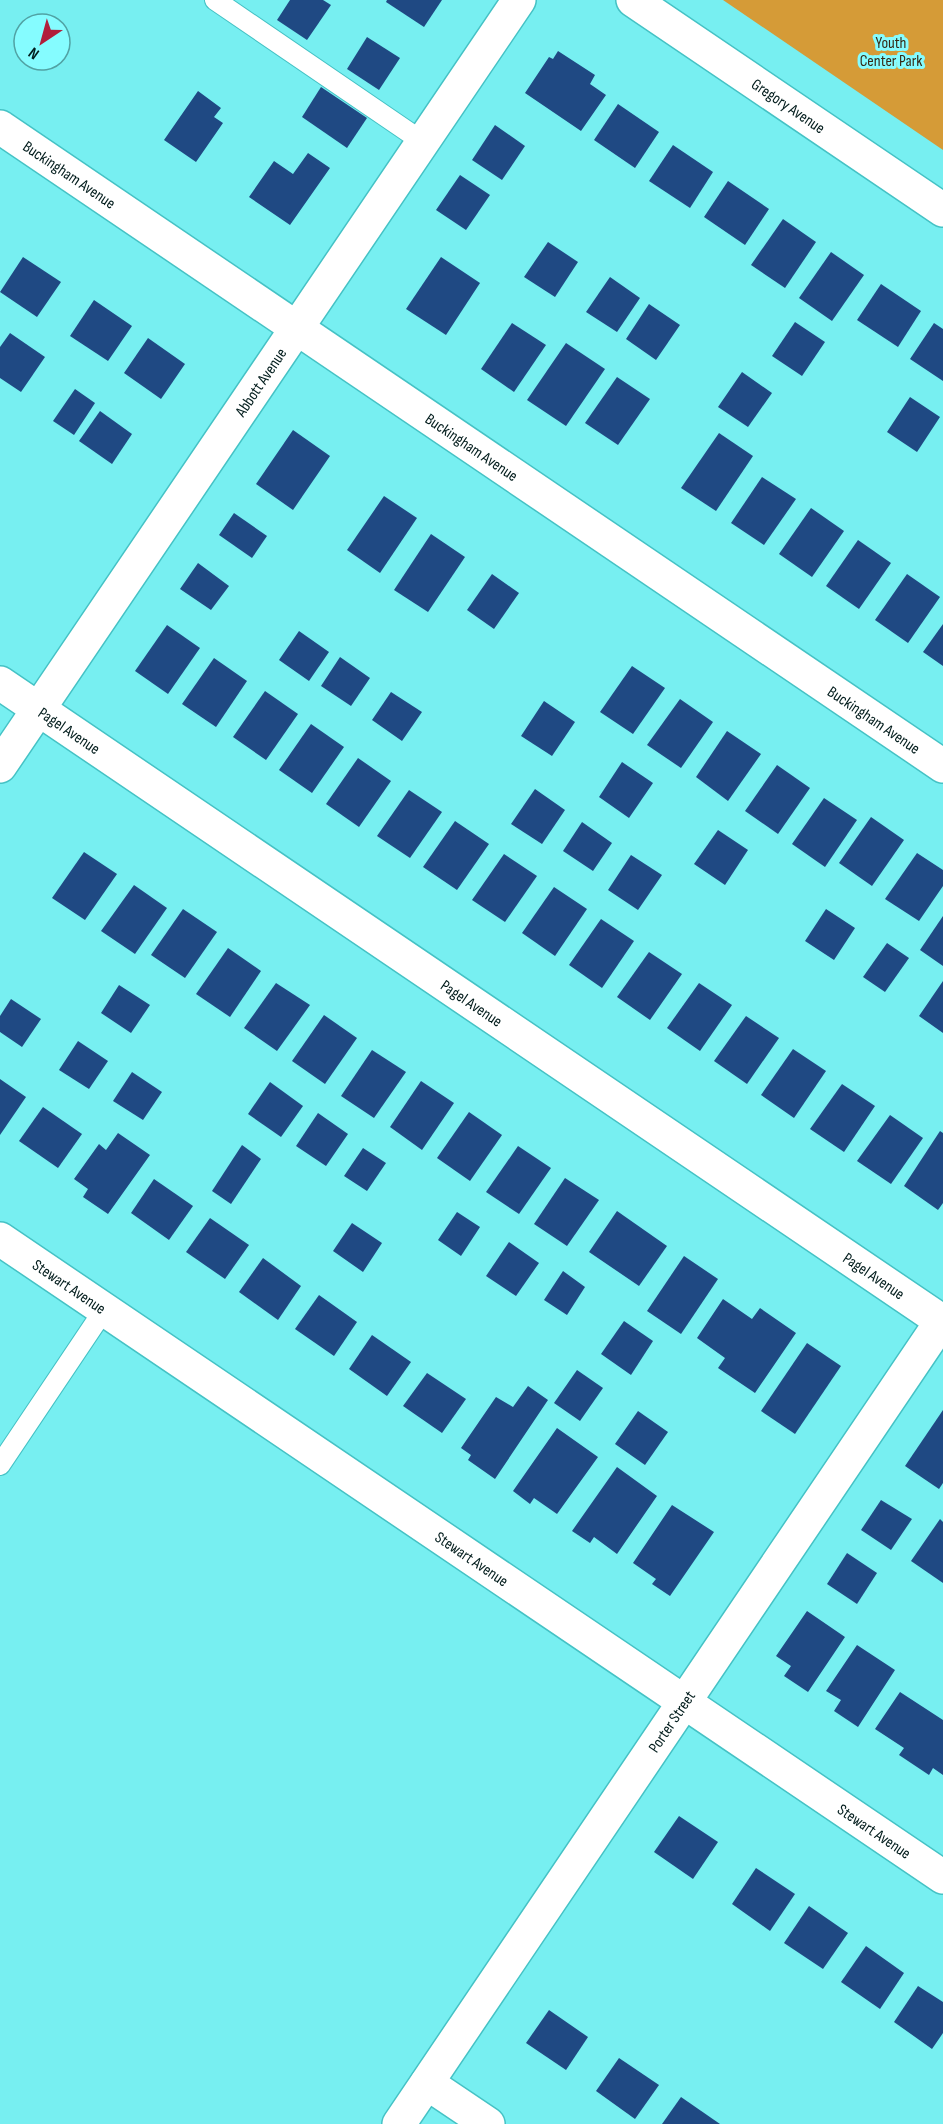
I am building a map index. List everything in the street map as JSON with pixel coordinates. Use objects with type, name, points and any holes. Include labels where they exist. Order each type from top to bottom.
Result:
[{"type":"street","name":"Abbott Avenue","points":[[0,766],[519,0]]},
{"type":"street","name":"Gregory Avenue","points":[[633,0],[943,210]]},
{"type":"street","name":"Buckingham Avenue","points":[[0,127],[943,766]]},
{"type":"street","name":"Pagel Avenue","points":[[0,683],[942,1321]]},
{"type":"street","name":"Stewart Avenue","points":[[0,1239],[943,1877]]},
{"type":"street","name":"Porter Street","points":[[399,2124],[942,1321]]},
{"type":"street","points":[[427,2083],[488,2124]]},
{"type":"lane","points":[[215,0],[423,142]]},
{"type":"lane","points":[[0,1465],[104,1310]]},
{"type":"green space","name":"Youth Center Park","points":[[723,0],[943,0],[943,150]]},
{"type":"building","points":[[290,0],[323,0],[331,5],[307,40],[277,20]]},
{"type":"building","points":[[387,0],[442,0],[424,27],[386,2]]},
{"type":"building","points":[[367,37],[400,58],[379,90],[347,69]]},
{"type":"building","points":[[558,51],[595,75],[590,84],[606,95],[581,131],[525,93],[549,57],[553,59]]},
{"type":"building","points":[[321,87],[367,118],[347,148],[302,117]]},
{"type":"building","points":[[198,91],[221,108],[214,117],[223,123],[196,162],[164,140]]},
{"type":"building","points":[[618,104],[659,132],[635,168],[594,140]]},
{"type":"building","points":[[495,125],[525,146],[502,180],[472,160]]},
{"type":"building","points":[[673,145],[713,172],[690,208],[649,181]]},
{"type":"building","points":[[308,153],[330,168],[290,225],[249,197],[274,161],[293,174]]},
{"type":"building","points":[[460,175],[490,195],[466,230],[436,210]]},
{"type":"building","points":[[728,181],[769,209],[745,245],[704,217]]},
{"type":"building","points":[[783,219],[816,242],[785,288],[751,265]]},
{"type":"building","points":[[548,242],[578,262],[555,297],[524,277]]},
{"type":"building","points":[[831,252],[864,275],[832,321],[799,298]]},
{"type":"building","points":[[23,257],[61,282],[37,317],[0,292]]},
{"type":"building","points":[[441,257],[480,283],[446,335],[406,309]]},
{"type":"building","points":[[610,277],[640,298],[617,332],[586,312]]},
{"type":"building","points":[[881,284],[921,311],[898,347],[857,320]]},
{"type":"building","points":[[94,300],[132,326],[108,361],[70,336]]},
{"type":"building","points":[[649,304],[680,325],[656,360],[626,339]]},
{"type":"building","points":[[795,322],[825,342],[802,376],[772,356]]},
{"type":"building","points":[[512,323],[546,345],[514,392],[481,369]]},
{"type":"building","points":[[934,323],[943,329],[943,381],[910,359]]},
{"type":"building","points":[[10,333],[45,357],[21,392],[0,378],[0,347]]},
{"type":"building","points":[[148,338],[185,364],[161,399],[124,373]]},
{"type":"building","points":[[566,343],[605,369],[566,426],[527,400]]},
{"type":"building","points":[[742,372],[772,393],[748,427],[718,407]]},
{"type":"building","points":[[617,377],[650,399],[618,445],[585,423]]},
{"type":"building","points":[[75,389],[95,403],[74,435],[53,421]]},
{"type":"building","points":[[910,397],[940,417],[917,452],[887,432]]},
{"type":"building","points":[[100,411],[132,434],[112,464],[79,441]]},
{"type":"building","points":[[293,430],[330,456],[293,510],[256,484]]},
{"type":"building","points":[[719,433],[753,456],[716,511],[681,488]]},
{"type":"building","points":[[762,477],[796,499],[764,545],[731,523]]},
{"type":"building","points":[[384,496],[417,518],[380,573],[347,550]]},
{"type":"building","points":[[811,508],[844,531],[812,577],[779,554]]},
{"type":"building","points":[[234,513],[267,536],[252,558],[219,535]]},
{"type":"building","points":[[431,534],[465,557],[428,612],[394,590]]},
{"type":"building","points":[[858,540],[891,563],[859,609],[826,586]]},
{"type":"building","points":[[198,563],[229,586],[211,610],[180,589]]},
{"type":"building","points":[[492,574],[519,593],[494,629],[467,610]]},
{"type":"building","points":[[907,574],[940,597],[908,643],[875,620]]},
{"type":"building","points":[[943,624],[943,666],[923,652]]},
{"type":"building","points":[[167,625],[200,648],[168,694],[135,671]]},
{"type":"building","points":[[299,631],[329,652],[309,681],[279,660]]},
{"type":"building","points":[[340,657],[370,678],[351,706],[321,686]]},
{"type":"building","points":[[214,658],[247,681],[216,727],[182,704]]},
{"type":"building","points":[[632,666],[665,688],[633,734],[600,712]]},
{"type":"building","points":[[265,691],[298,714],[266,760],[233,737]]},
{"type":"building","points":[[391,692],[422,712],[402,741],[372,720]]},
{"type":"building","points":[[680,699],[713,722],[681,768],[647,745]]},
{"type":"building","points":[[544,701],[575,722],[552,756],[521,736]]},
{"type":"building","points":[[311,724],[344,747],[312,793],[279,770]]},
{"type":"building","points":[[727,731],[761,754],[728,801],[696,777]]},
{"type":"building","points":[[358,758],[391,781],[359,827],[326,804]]},
{"type":"building","points":[[622,762],[653,783],[629,818],[599,797]]},
{"type":"building","points":[[777,765],[810,788],[778,834],[745,811]]},
{"type":"building","points":[[535,789],[565,810],[542,844],[511,824]]},
{"type":"building","points":[[409,790],[442,812],[410,858],[377,836]]},
{"type":"building","points":[[824,798],[857,820],[825,867],[792,844]]},
{"type":"building","points":[[871,817],[904,840],[872,886],[839,863]]},
{"type":"building","points":[[455,821],[489,844],[457,890],[423,867]]},
{"type":"building","points":[[582,822],[612,843],[593,871],[563,851]]},
{"type":"building","points":[[718,830],[748,850],[725,885],[694,864]]},
{"type":"building","points":[[84,852],[117,874],[85,920],[52,898]]},
{"type":"building","points":[[917,853],[943,870],[943,886],[919,921],[885,899]]},
{"type":"building","points":[[504,854],[537,876],[505,922],[472,900]]},
{"type":"building","points":[[631,855],[662,875],[638,910],[608,890]]},
{"type":"building","points":[[134,885],[167,908],[135,954],[101,931]]},
{"type":"building","points":[[554,887],[587,909],[555,956],[522,933]]},
{"type":"building","points":[[183,909],[217,932],[185,978],[151,955]]},
{"type":"building","points":[[826,909],[855,928],[834,960],[805,941]]},
{"type":"building","points":[[943,916],[943,966],[920,950]]},
{"type":"building","points":[[601,919],[634,941],[602,988],[569,965]]},
{"type":"building","points":[[887,943],[909,958],[885,992],[863,977]]},
{"type":"building","points":[[228,948],[261,971],[230,1017],[196,994]]},
{"type":"building","points":[[649,952],[682,974],[650,1020],[617,997]]},
{"type":"building","points":[[943,981],[943,1033],[919,1016]]},
{"type":"building","points":[[276,983],[310,1005],[277,1051],[244,1028]]},
{"type":"building","points":[[699,983],[732,1005],[700,1051],[667,1028]]},
{"type":"building","points":[[119,985],[150,1005],[131,1033],[101,1013]]},
{"type":"building","points":[[11,999],[41,1019],[22,1047],[0,1032],[0,1016]]},
{"type":"building","points":[[324,1015],[357,1038],[325,1084],[292,1061]]},
{"type":"building","points":[[746,1016],[779,1038],[747,1084],[714,1061]]},
{"type":"building","points":[[78,1041],[108,1061],[89,1089],[59,1070]]},
{"type":"building","points":[[793,1049],[826,1071],[794,1118],[761,1095]]},
{"type":"building","points":[[372,1050],[406,1072],[374,1118],[341,1096]]},
{"type":"building","points":[[132,1072],[162,1092],[143,1120],[113,1101]]},
{"type":"building","points":[[0,1079],[26,1097],[0,1135]]},
{"type":"building","points":[[421,1081],[454,1103],[422,1150],[390,1127]]},
{"type":"building","points":[[270,1082],[303,1106],[281,1137],[248,1114]]},
{"type":"building","points":[[842,1084],[875,1106],[844,1152],[810,1129]]},
{"type":"building","points":[[43,1107],[82,1134],[58,1168],[19,1141]]},
{"type":"building","points":[[469,1112],[502,1135],[470,1181],[437,1158]]},
{"type":"building","points":[[318,1113],[348,1134],[326,1166],[296,1146]]},
{"type":"building","points":[[890,1115],[923,1138],[891,1184],[857,1161]]},
{"type":"building","points":[[940,1131],[943,1133],[943,1203],[938,1210],[904,1186]]},
{"type":"building","points":[[118,1133],[150,1155],[108,1214],[83,1197],[88,1189],[74,1179],[99,1144],[106,1150]]},
{"type":"building","points":[[242,1145],[261,1159],[231,1204],[212,1191]]},
{"type":"building","points":[[518,1146],[551,1168],[519,1214],[486,1192]]},
{"type":"building","points":[[363,1148],[386,1163],[367,1191],[344,1176]]},
{"type":"building","points":[[565,1178],[599,1200],[567,1246],[534,1224]]},
{"type":"building","points":[[154,1179],[193,1206],[169,1240],[131,1213]]},
{"type":"building","points":[[617,1211],[667,1246],[639,1286],[589,1252]]},
{"type":"building","points":[[457,1212],[480,1227],[461,1256],[438,1240]]},
{"type":"building","points":[[210,1218],[249,1245],[225,1279],[186,1252]]},
{"type":"building","points":[[352,1223],[382,1243],[363,1272],[333,1251]]},
{"type":"building","points":[[509,1242],[539,1263],[516,1296],[486,1276]]},
{"type":"building","points":[[684,1256],[718,1279],[681,1334],[647,1311]]},
{"type":"building","points":[[263,1258],[301,1286],[278,1320],[239,1292]]},
{"type":"building","points":[[563,1271],[585,1287],[567,1315],[544,1300]]},
{"type":"building","points":[[319,1295],[357,1322],[334,1356],[295,1329]]},
{"type":"building","points":[[723,1299],[752,1319],[760,1308],[796,1333],[755,1393],[718,1368],[725,1358],[697,1338]]},
{"type":"building","points":[[624,1321],[653,1341],[631,1375],[601,1354]]},
{"type":"building","points":[[372,1335],[411,1362],[387,1396],[349,1369]]},
{"type":"building","points":[[807,1343],[841,1366],[795,1434],[761,1411]]},
{"type":"building","points":[[577,1370],[603,1388],[580,1421],[554,1403]]},
{"type":"building","points":[[427,1373],[466,1399],[442,1433],[403,1406]]},
{"type":"building","points":[[528,1386],[548,1400],[495,1479],[468,1460],[471,1455],[461,1448],[496,1397],[513,1407]]},
{"type":"building","points":[[943,1410],[943,1483],[939,1489],[905,1466]]},
{"type":"building","points":[[638,1411],[668,1432],[645,1465],[615,1444]]},
{"type":"building","points":[[557,1428],[598,1457],[557,1514],[534,1498],[530,1504],[513,1491]]},
{"type":"building","points":[[617,1467],[657,1496],[617,1554],[594,1537],[590,1543],[572,1531]]},
{"type":"building","points":[[881,1500],[912,1519],[891,1550],[861,1530]]},
{"type":"building","points":[[672,1505],[714,1532],[670,1596],[652,1584],[656,1579],[633,1563]]},
{"type":"building","points":[[940,1519],[943,1522],[943,1583],[911,1561]]},
{"type":"building","points":[[847,1553],[877,1573],[857,1604],[827,1584]]},
{"type":"building","points":[[807,1611],[845,1637],[808,1692],[784,1676],[791,1666],[776,1656]]},
{"type":"building","points":[[857,1645],[895,1670],[858,1727],[834,1711],[841,1700],[826,1691]]},
{"type":"building","points":[[900,1692],[943,1720],[943,1775],[933,1768],[929,1775],[899,1755],[904,1748],[875,1729]]},
{"type":"building","points":[[679,1816],[718,1842],[693,1879],[654,1852]]},
{"type":"building","points":[[756,1868],[795,1894],[770,1931],[732,1904]]},
{"type":"building","points":[[809,1906],[848,1933],[823,1969],[784,1943]]},
{"type":"building","points":[[866,1946],[904,1973],[880,2009],[841,1982]]},
{"type":"building","points":[[918,1986],[943,2002],[943,2033],[932,2049],[894,2022]]},
{"type":"building","points":[[549,2010],[588,2037],[566,2070],[526,2043]]},
{"type":"building","points":[[619,2058],[659,2085],[635,2119],[596,2091]]},
{"type":"building","points":[[681,2097],[720,2124],[662,2124]]}]
